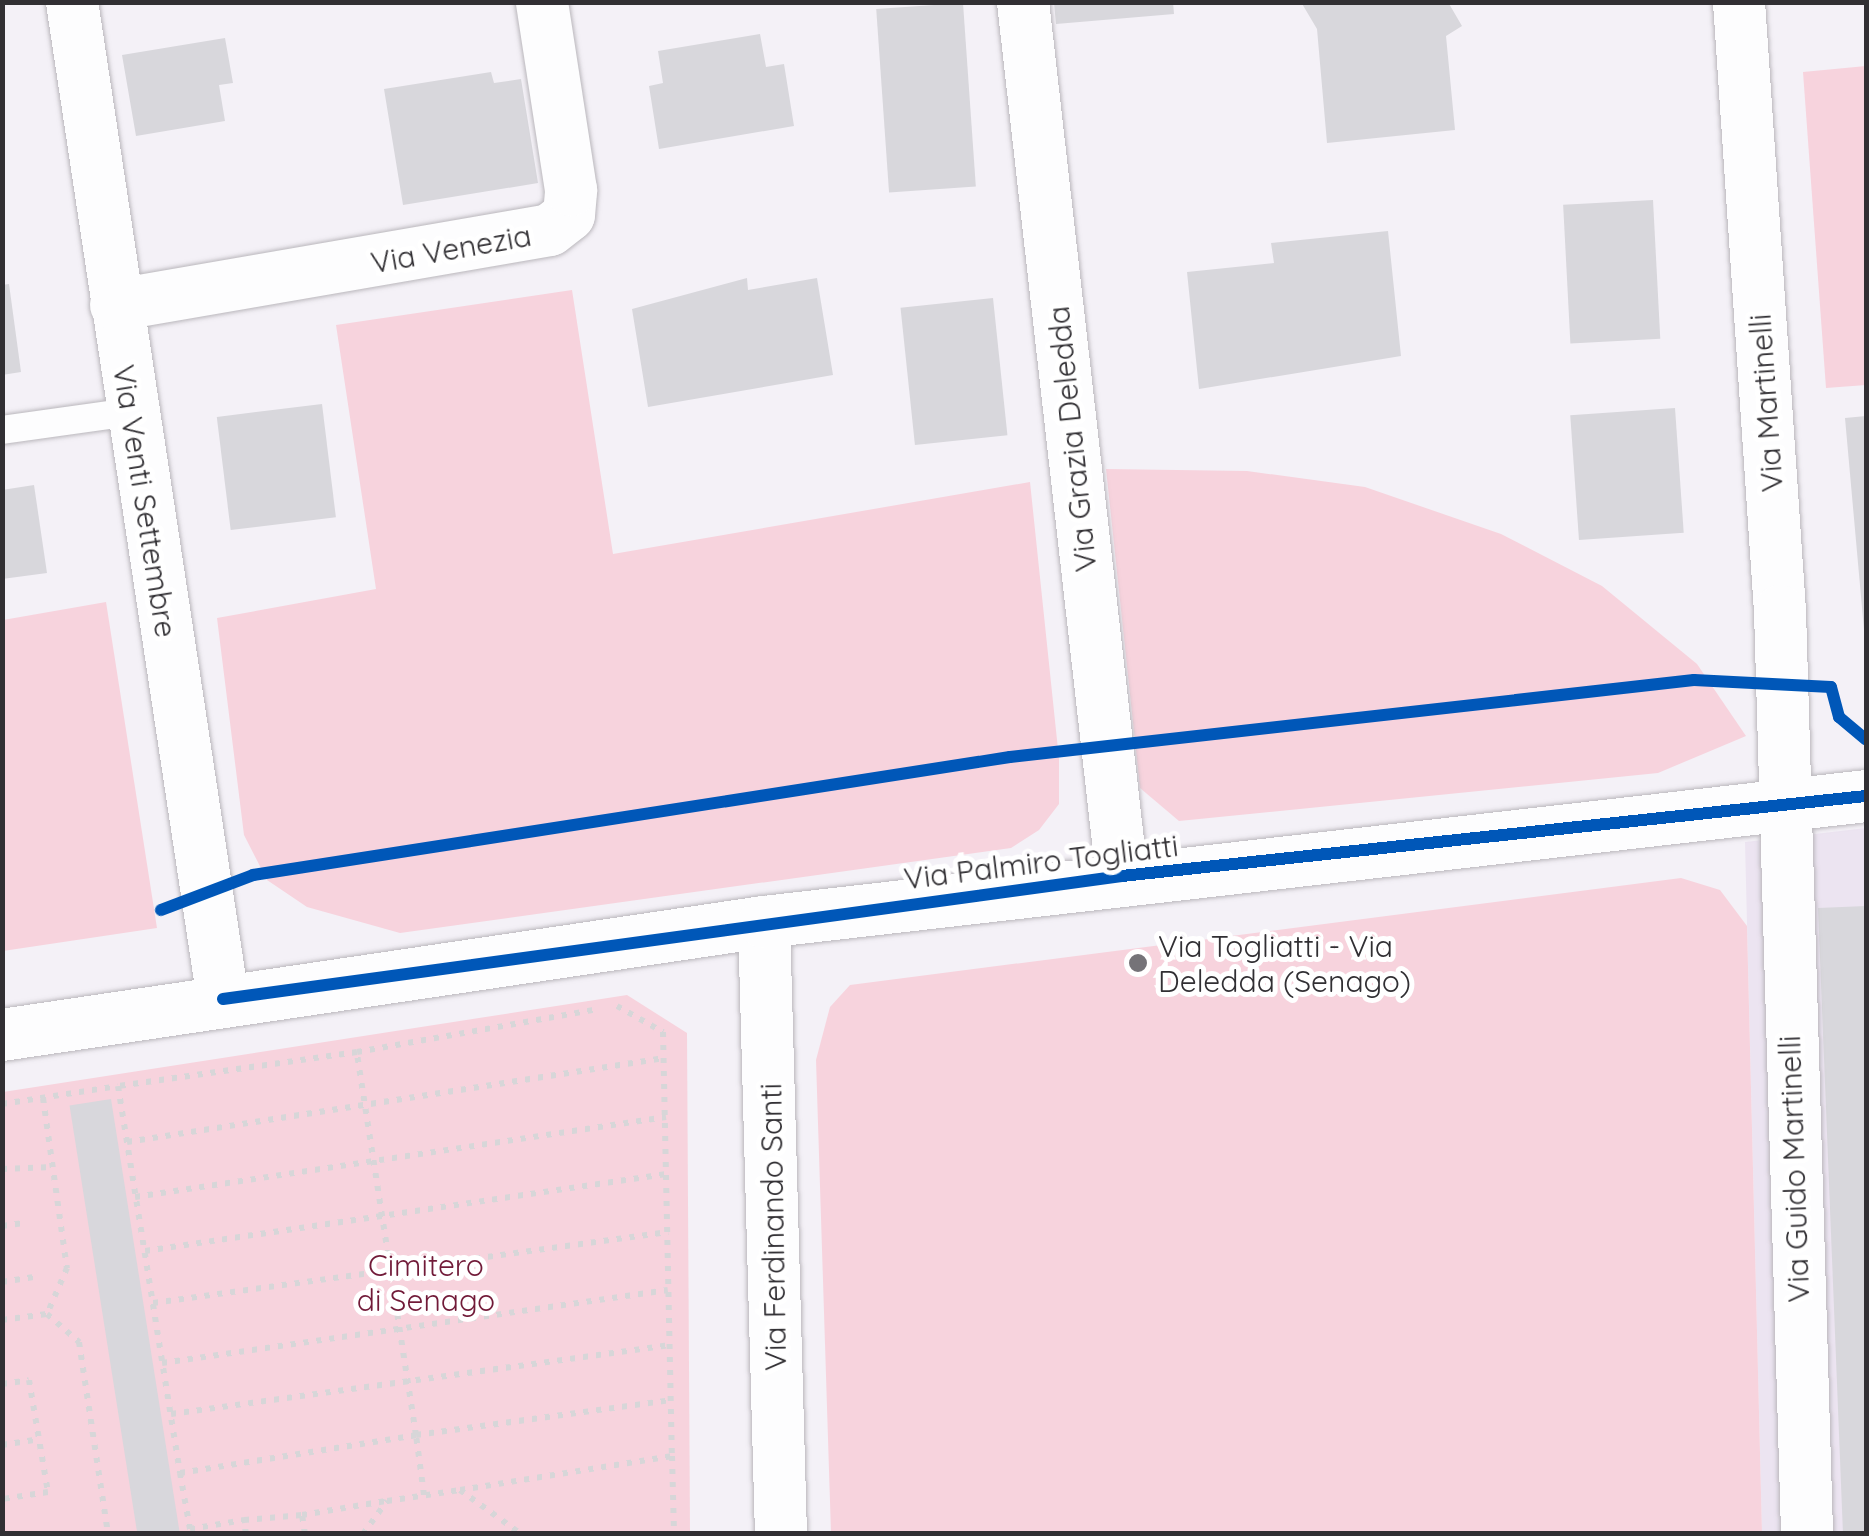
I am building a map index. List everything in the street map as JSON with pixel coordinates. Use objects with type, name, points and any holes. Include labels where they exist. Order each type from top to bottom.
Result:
[{"type":"street","name":"Via Venti Settembre","points":[[72,2],[130,412],[223,999]]},
{"type":"street","name":"Via Venezia","points":[[116,305],[550,230],[569,215],[572,190],[542,2]]},
{"type":"street","name":"Via Grazia Deledda","points":[[1023,2],[1122,876]]},
{"type":"street","name":"Via Martinelli","points":[[1739,2],[1780,611],[1783,805]]},
{"type":"street","name":"Via Palmiro Togliatti","points":[[2,1034],[764,922],[1122,876],[1866,796]]},
{"type":"street","name":"Via Guido Martinelli","points":[[1783,805],[1807,1534]]},
{"type":"street","name":"Via Ferdinando Santi","points":[[764,922],[780,1534]]},
{"type":"lane","points":[[2,430],[130,412]]},
{"type":"path","points":[[2,1104],[357,1052],[624,1005],[664,1032],[674,1534]]},
{"type":"path","points":[[357,1052],[424,1495]]},
{"type":"path","points":[[127,1142],[664,1058]]},
{"type":"path","points":[[118,1086],[190,1529],[672,1456]]},
{"type":"path","points":[[44,1098],[68,1268],[47,1314]]},
{"type":"path","points":[[136,1197],[666,1117]]},
{"type":"path","points":[[2,1169],[53,1168]]},
{"type":"path","points":[[145,1251],[666,1174]]},
{"type":"path","points":[[2,1226],[24,1223]]},
{"type":"path","points":[[153,1304],[668,1232]]},
{"type":"path","points":[[2,1282],[34,1277]]},
{"type":"path","points":[[162,1363],[668,1290]]},
{"type":"path","points":[[2,1320],[47,1314],[79,1342],[108,1534]]},
{"type":"path","points":[[171,1414],[670,1345]]},
{"type":"path","points":[[2,1384],[29,1380],[48,1492],[2,1499]]},
{"type":"path","points":[[180,1473],[670,1400]]},
{"type":"path","points":[[2,1445],[39,1438]]},
{"type":"path","points":[[460,1490],[522,1534]]},
{"type":"path","points":[[362,1534],[388,1501]]},
{"type":"path","points":[[302,1515],[305,1534]]},
{"type":"path","points":[[244,1520],[246,1534]]},
{"type":"shaded area","points":[[1866,828],[1866,1533],[1762,1533],[1745,842]]},
{"type":"green space","points":[[1866,66],[1866,385],[1826,388],[1803,72]]},
{"type":"green space","points":[[572,290],[613,554],[1030,482],[1059,759],[1059,804],[1039,830],[1011,848],[400,933],[307,907],[267,880],[244,835],[217,618],[376,589],[336,325]]},
{"type":"green space","points":[[1106,469],[1247,471],[1365,487],[1501,534],[1602,586],[1697,664],[1746,736],[1658,773],[1179,821],[1140,788]]},
{"type":"green space","points":[[106,602],[157,928],[3,951],[3,620]]},
{"type":"green space","points":[[1681,878],[1720,890],[1747,926],[1762,1533],[831,1533],[816,1060],[830,1007],[850,985]]},
{"type":"green space","name":"Cimitero di Senago","points":[[627,995],[687,1033],[690,1533],[3,1534],[3,1092]]},
{"type":"building","points":[[1054,2],[1173,2],[1174,14],[1056,24]]},
{"type":"building","points":[[1301,2],[1448,2],[1462,26],[1446,36],[1455,130],[1327,143],[1317,29]]},
{"type":"building","points":[[963,3],[976,187],[889,193],[876,9]]},
{"type":"building","points":[[760,34],[766,67],[784,64],[794,126],[659,149],[649,86],[663,83],[658,51]]},
{"type":"building","points":[[225,38],[233,83],[219,85],[225,121],[136,136],[122,55]]},
{"type":"building","points":[[491,72],[494,83],[521,79],[538,183],[403,205],[384,89]]},
{"type":"building","points":[[1653,200],[1660,339],[1570,344],[1563,205]]},
{"type":"building","points":[[1388,231],[1401,356],[1199,389],[1187,272],[1274,263],[1271,243]]},
{"type":"building","points":[[747,278],[748,290],[817,278],[833,375],[648,407],[632,309]]},
{"type":"building","points":[[9,284],[21,372],[2,375],[2,285]]},
{"type":"building","points":[[993,298],[1007,435],[915,445],[901,308]]},
{"type":"building","points":[[322,404],[336,517],[231,530],[217,417]]},
{"type":"building","points":[[1675,408],[1684,533],[1579,540],[1570,415]]},
{"type":"building","points":[[1866,416],[1866,630],[1864,630],[1845,418]]},
{"type":"building","points":[[34,485],[47,573],[2,579],[2,490]]},
{"type":"building","points":[[1866,906],[1866,1534],[1843,1534],[1818,908]]},
{"type":"building","points":[[111,1099],[180,1534],[137,1534],[70,1106]]},
{"type":"cycle path","points":[[161,910],[253,875],[1010,757],[1694,680],[1831,687],[1839,717],[1866,740]]},
{"type":"cycle path","points":[[223,999],[1122,876],[1866,796]]},
{"type":"place","name":"Via Togliatti - Via Deledda (Senago)","points":[[1138,963]]}]
